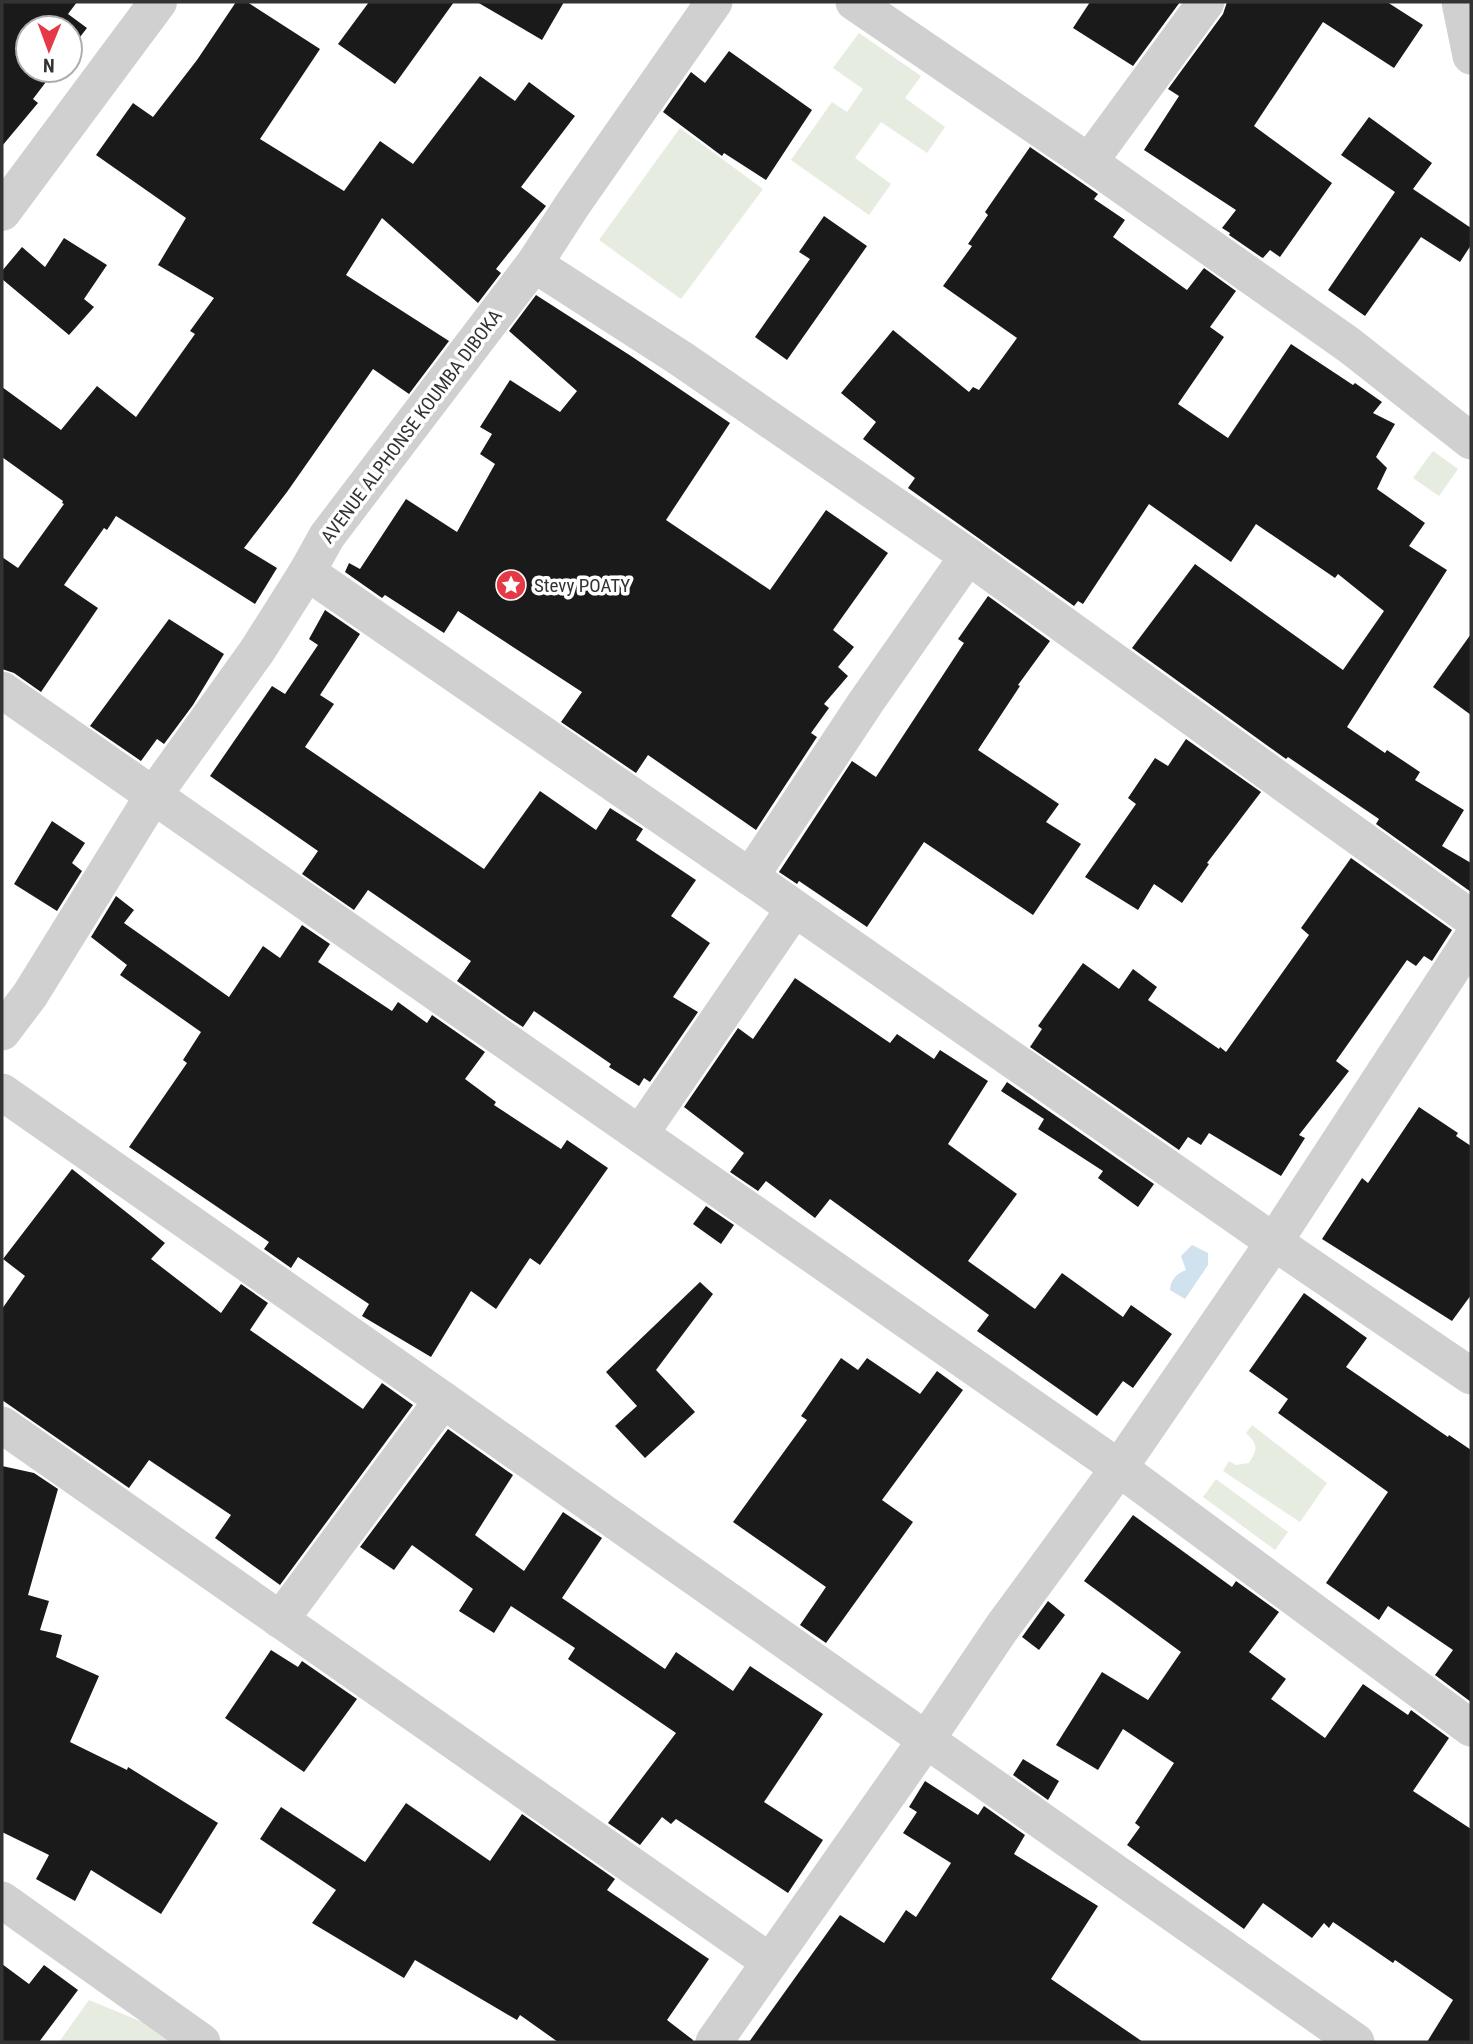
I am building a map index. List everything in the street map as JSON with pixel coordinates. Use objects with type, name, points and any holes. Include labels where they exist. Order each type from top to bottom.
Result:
[{"type":"street","points":[[2,212],[159,2]]},
{"type":"street","name":"AVENUE ALPHONSE KOUMBA DIBOKA","points":[[2,1032],[30,995],[153,796],[257,651],[327,536],[534,264],[714,2]]},
{"type":"street","points":[[854,2],[1090,162],[1349,345],[1471,441]]},
{"type":"street","points":[[1090,162],[1206,2]]},
{"type":"street","points":[[1460,2],[1471,56]]},
{"type":"street","points":[[534,264],[680,358],[968,555],[1471,918]]},
{"type":"street","points":[[750,877],[968,555]]},
{"type":"street","points":[[307,572],[1471,1376]]},
{"type":"street","points":[[2,690],[1119,1468],[1471,1728]]},
{"type":"street","points":[[640,1134],[794,909]]},
{"type":"street","points":[[714,2042],[1001,1629],[1119,1468],[1274,1242],[1471,940]]},
{"type":"street","points":[[2,1093],[1356,2042]]},
{"type":"street","points":[[280,1620],[443,1400]]},
{"type":"street","points":[[2,1425],[770,1962]]},
{"type":"street","points":[[2,1900],[202,2042]]},
{"type":"shaded area","points":[[859,33],[921,76],[905,98],[945,127],[927,153],[881,122],[855,158],[891,184],[869,215],[791,160],[832,102],[847,112],[863,89],[833,68]]},
{"type":"shaded area","points":[[680,128],[763,189],[681,299],[599,240]]},
{"type":"shaded area","points":[[1433,451],[1458,469],[1439,496],[1413,478]]},
{"type":"shaded area","points":[[1252,1425],[1327,1483],[1300,1522],[1223,1471],[1229,1461],[1236,1465],[1249,1463],[1255,1447],[1246,1433]]},
{"type":"shaded area","points":[[1216,1479],[1288,1532],[1275,1550],[1203,1497]]},
{"type":"shaded area","points":[[89,2000],[176,2036],[173,2042],[59,2042]]},
{"type":"water","points":[[1192,1245],[1208,1253],[1208,1265],[1185,1299],[1170,1290],[1175,1277],[1186,1270],[1181,1256]]},
{"type":"building","points":[[2,2],[77,2],[68,14],[14,14],[14,84],[44,84],[33,99],[38,103],[2,146]]},
{"type":"building","points":[[236,2],[247,2],[320,49],[260,139],[344,191],[380,141],[413,164],[480,76],[515,101],[529,82],[575,116],[521,187],[546,206],[496,269],[501,273],[478,303],[382,218],[346,275],[449,341],[409,394],[373,369],[287,492],[244,548],[277,568],[255,604],[116,516],[107,530],[104,528],[64,585],[98,608],[41,692],[14,673],[2,669],[2,557],[18,568],[64,504],[2,457],[2,387],[61,430],[97,386],[136,417],[195,334],[190,331],[214,298],[158,265],[186,218],[96,155],[133,103],[153,117],[197,60]]},
{"type":"building","points":[[369,2],[454,2],[395,84],[338,44]]},
{"type":"building","points":[[477,2],[564,2],[542,40]]},
{"type":"building","points":[[1090,2],[1180,2],[1133,66],[1073,28]]},
{"type":"building","points":[[1227,2],[1387,2],[1423,25],[1394,68],[1323,22],[1254,126],[1332,183],[1280,257],[1270,250],[1263,258],[1229,235],[1230,233],[1222,228],[1236,210],[1144,150],[1179,96],[1168,89],[1223,14]]},
{"type":"building","points":[[729,51],[812,110],[766,180],[724,153],[722,156],[663,112],[691,72],[705,83]]},
{"type":"building","points":[[1369,117],[1432,163],[1413,189],[1471,228],[1471,245],[1460,262],[1421,237],[1365,316],[1328,290],[1395,192],[1341,155]]},
{"type":"building","points":[[1030,147],[1098,194],[1094,199],[1125,220],[1113,237],[1187,290],[1204,268],[1236,291],[1210,327],[1224,337],[1178,404],[1228,438],[1291,344],[1382,402],[1373,413],[1395,424],[1376,457],[1387,468],[1377,489],[1425,523],[1409,546],[1447,570],[1347,727],[1385,753],[1387,750],[1420,772],[1415,780],[1464,810],[1442,846],[1471,863],[1471,892],[1376,824],[1379,819],[1288,757],[1286,759],[1132,648],[1195,564],[1343,670],[1384,611],[1338,574],[1335,578],[1256,524],[1231,562],[1149,504],[1083,604],[1078,601],[1074,606],[908,488],[915,478],[863,439],[876,422],[841,393],[893,330],[969,392],[973,387],[979,390],[1017,338],[943,286],[972,246],[968,244],[988,215],[985,212]]},
{"type":"building","points":[[824,216],[867,246],[787,360],[755,337],[810,259],[799,252]]},
{"type":"building","points":[[64,238],[107,265],[84,299],[94,307],[69,335],[2,279],[2,271],[22,247],[45,267]]},
{"type":"building","points":[[536,295],[730,423],[666,520],[770,590],[826,510],[888,553],[833,630],[854,647],[838,667],[848,676],[824,704],[829,708],[811,733],[817,737],[756,830],[648,755],[636,773],[561,722],[582,692],[458,611],[444,633],[385,595],[382,598],[345,572],[349,563],[360,569],[406,499],[457,532],[495,464],[480,454],[492,434],[480,427],[510,380],[560,412],[577,391],[509,331]]},
{"type":"building","points":[[988,596],[1050,641],[1018,685],[1020,686],[978,750],[1059,804],[1046,822],[1081,844],[1033,915],[924,842],[867,927],[799,881],[797,884],[779,872],[852,761],[876,777],[964,643],[958,639]]},
{"type":"building","points":[[325,610],[360,634],[320,695],[334,704],[305,747],[484,869],[540,791],[596,830],[610,808],[643,829],[636,840],[696,880],[671,916],[710,943],[673,997],[698,1012],[650,1082],[644,1078],[639,1086],[534,1011],[523,1027],[509,1018],[457,981],[471,961],[368,890],[354,910],[302,874],[318,851],[210,776],[272,686],[285,694],[318,645],[309,639]]},
{"type":"building","points":[[169,619],[224,654],[193,705],[164,744],[157,739],[141,761],[90,726]]},
{"type":"building","points":[[1471,634],[1471,715],[1433,687]]},
{"type":"building","points":[[1186,739],[1261,792],[1207,863],[1209,864],[1182,903],[1154,884],[1138,910],[1085,877],[1136,804],[1128,798],[1155,758],[1168,766]]},
{"type":"building","points":[[52,821],[85,843],[72,863],[82,871],[57,911],[14,884]]},
{"type":"building","points":[[1351,858],[1452,930],[1432,961],[1424,956],[1416,966],[1407,960],[1336,1061],[1349,1071],[1299,1135],[1305,1138],[1281,1176],[1209,1133],[1201,1145],[1188,1137],[1179,1150],[1030,1047],[1042,1029],[1038,1026],[1083,963],[1119,989],[1133,969],[1157,987],[1148,1000],[1226,1052],[1309,935],[1301,928]]},
{"type":"building","points":[[116,896],[134,910],[124,923],[229,997],[263,946],[280,958],[302,925],[330,944],[318,962],[392,1011],[398,1002],[427,1023],[432,1015],[485,1052],[465,1079],[496,1102],[494,1105],[561,1149],[567,1140],[608,1168],[540,1265],[530,1258],[496,1309],[471,1291],[431,1357],[362,1316],[369,1304],[298,1257],[291,1268],[264,1249],[269,1242],[129,1147],[187,1063],[183,1060],[201,1032],[120,975],[127,965],[91,937]]},
{"type":"building","points":[[795,978],[890,1043],[897,1034],[934,1059],[940,1050],[988,1081],[948,1144],[1017,1194],[968,1261],[1035,1309],[1062,1273],[1123,1317],[1131,1305],[1172,1334],[1133,1388],[1123,1381],[1097,1416],[977,1331],[989,1315],[830,1199],[815,1218],[766,1181],[758,1191],[730,1172],[744,1153],[684,1107],[738,1028],[753,1039]]},
{"type":"building","points":[[1007,1082],[1154,1184],[1138,1207],[1098,1178],[1103,1171],[1038,1129],[1044,1119],[1001,1091]]},
{"type":"building","points":[[1419,1107],[1458,1133],[1456,1136],[1471,1146],[1471,1295],[1452,1321],[1322,1239],[1362,1178],[1368,1183]]},
{"type":"building","points":[[72,1169],[165,1243],[151,1259],[221,1313],[241,1284],[268,1303],[250,1330],[363,1409],[382,1383],[413,1405],[280,1585],[215,1538],[231,1515],[149,1460],[129,1488],[2,1400],[2,1309],[25,1276],[3,1259]]},
{"type":"building","points":[[706,1206],[734,1225],[721,1244],[693,1224]]},
{"type":"building","points":[[700,1282],[713,1294],[656,1370],[695,1412],[645,1458],[615,1426],[637,1406],[606,1372]]},
{"type":"building","points":[[1304,1293],[1367,1338],[1346,1367],[1471,1450],[1471,1702],[1435,1675],[1453,1650],[1388,1606],[1379,1620],[1326,1583],[1388,1492],[1278,1413],[1288,1399],[1249,1371]]},
{"type":"building","points":[[841,1358],[858,1370],[867,1358],[920,1394],[937,1371],[963,1390],[882,1500],[913,1522],[826,1643],[800,1625],[826,1587],[733,1522],[807,1420],[801,1416]]},
{"type":"building","points":[[448,1429],[513,1475],[475,1535],[524,1571],[563,1512],[602,1538],[562,1598],[665,1669],[676,1652],[733,1691],[750,1666],[823,1714],[764,1802],[823,1840],[788,1893],[676,1819],[671,1824],[662,1817],[640,1845],[608,1823],[676,1733],[568,1659],[575,1648],[511,1606],[494,1633],[459,1611],[473,1589],[412,1545],[394,1570],[360,1547]]},
{"type":"building","points":[[2,1466],[34,1473],[58,1489],[28,1595],[49,1601],[40,1630],[62,1635],[56,1657],[99,1676],[70,1742],[127,1770],[128,1767],[218,1823],[161,1914],[91,1870],[75,1901],[36,1879],[49,1855],[2,1832]]},
{"type":"building","points":[[1133,1515],[1232,1587],[1236,1581],[1279,1612],[1249,1652],[1286,1679],[1271,1699],[1325,1738],[1363,1684],[1408,1715],[1411,1710],[1449,1738],[1413,1791],[1471,1829],[1471,2042],[1427,2042],[1453,2000],[1333,1922],[1329,1928],[1324,1923],[1312,1938],[1263,1903],[1244,1929],[1127,1845],[1140,1827],[1135,1823],[1174,1763],[1123,1729],[1098,1770],[1056,1745],[1102,1672],[1148,1700],[1181,1652],[1084,1581]]},
{"type":"building","points":[[1048,1601],[1065,1615],[1039,1650],[1022,1637]]},
{"type":"building","points":[[271,1650],[298,1667],[302,1661],[357,1699],[304,1772],[225,1718]]},
{"type":"building","points":[[1023,1759],[1059,1781],[1048,1800],[1013,1775]]},
{"type":"building","points":[[925,1781],[978,1815],[984,1806],[1025,1835],[1014,1854],[1098,1906],[1051,1979],[1143,2042],[749,2042],[840,1915],[884,1943],[906,1910],[916,1917],[951,1863],[903,1833],[917,1812],[909,1807]]},
{"type":"building","points":[[406,1803],[490,1861],[522,1814],[615,1879],[607,1890],[709,1959],[667,2020],[693,2042],[558,2042],[520,2015],[517,2020],[415,1960],[404,1978],[312,1923],[336,1890],[260,1839],[281,1807],[365,1862]]},
{"type":"building","points":[[2,1964],[29,1984],[44,1965],[78,1990],[39,2042],[2,2042]]},
{"type":"place","name":"Stevy POATY","points":[[511,585]]}]
